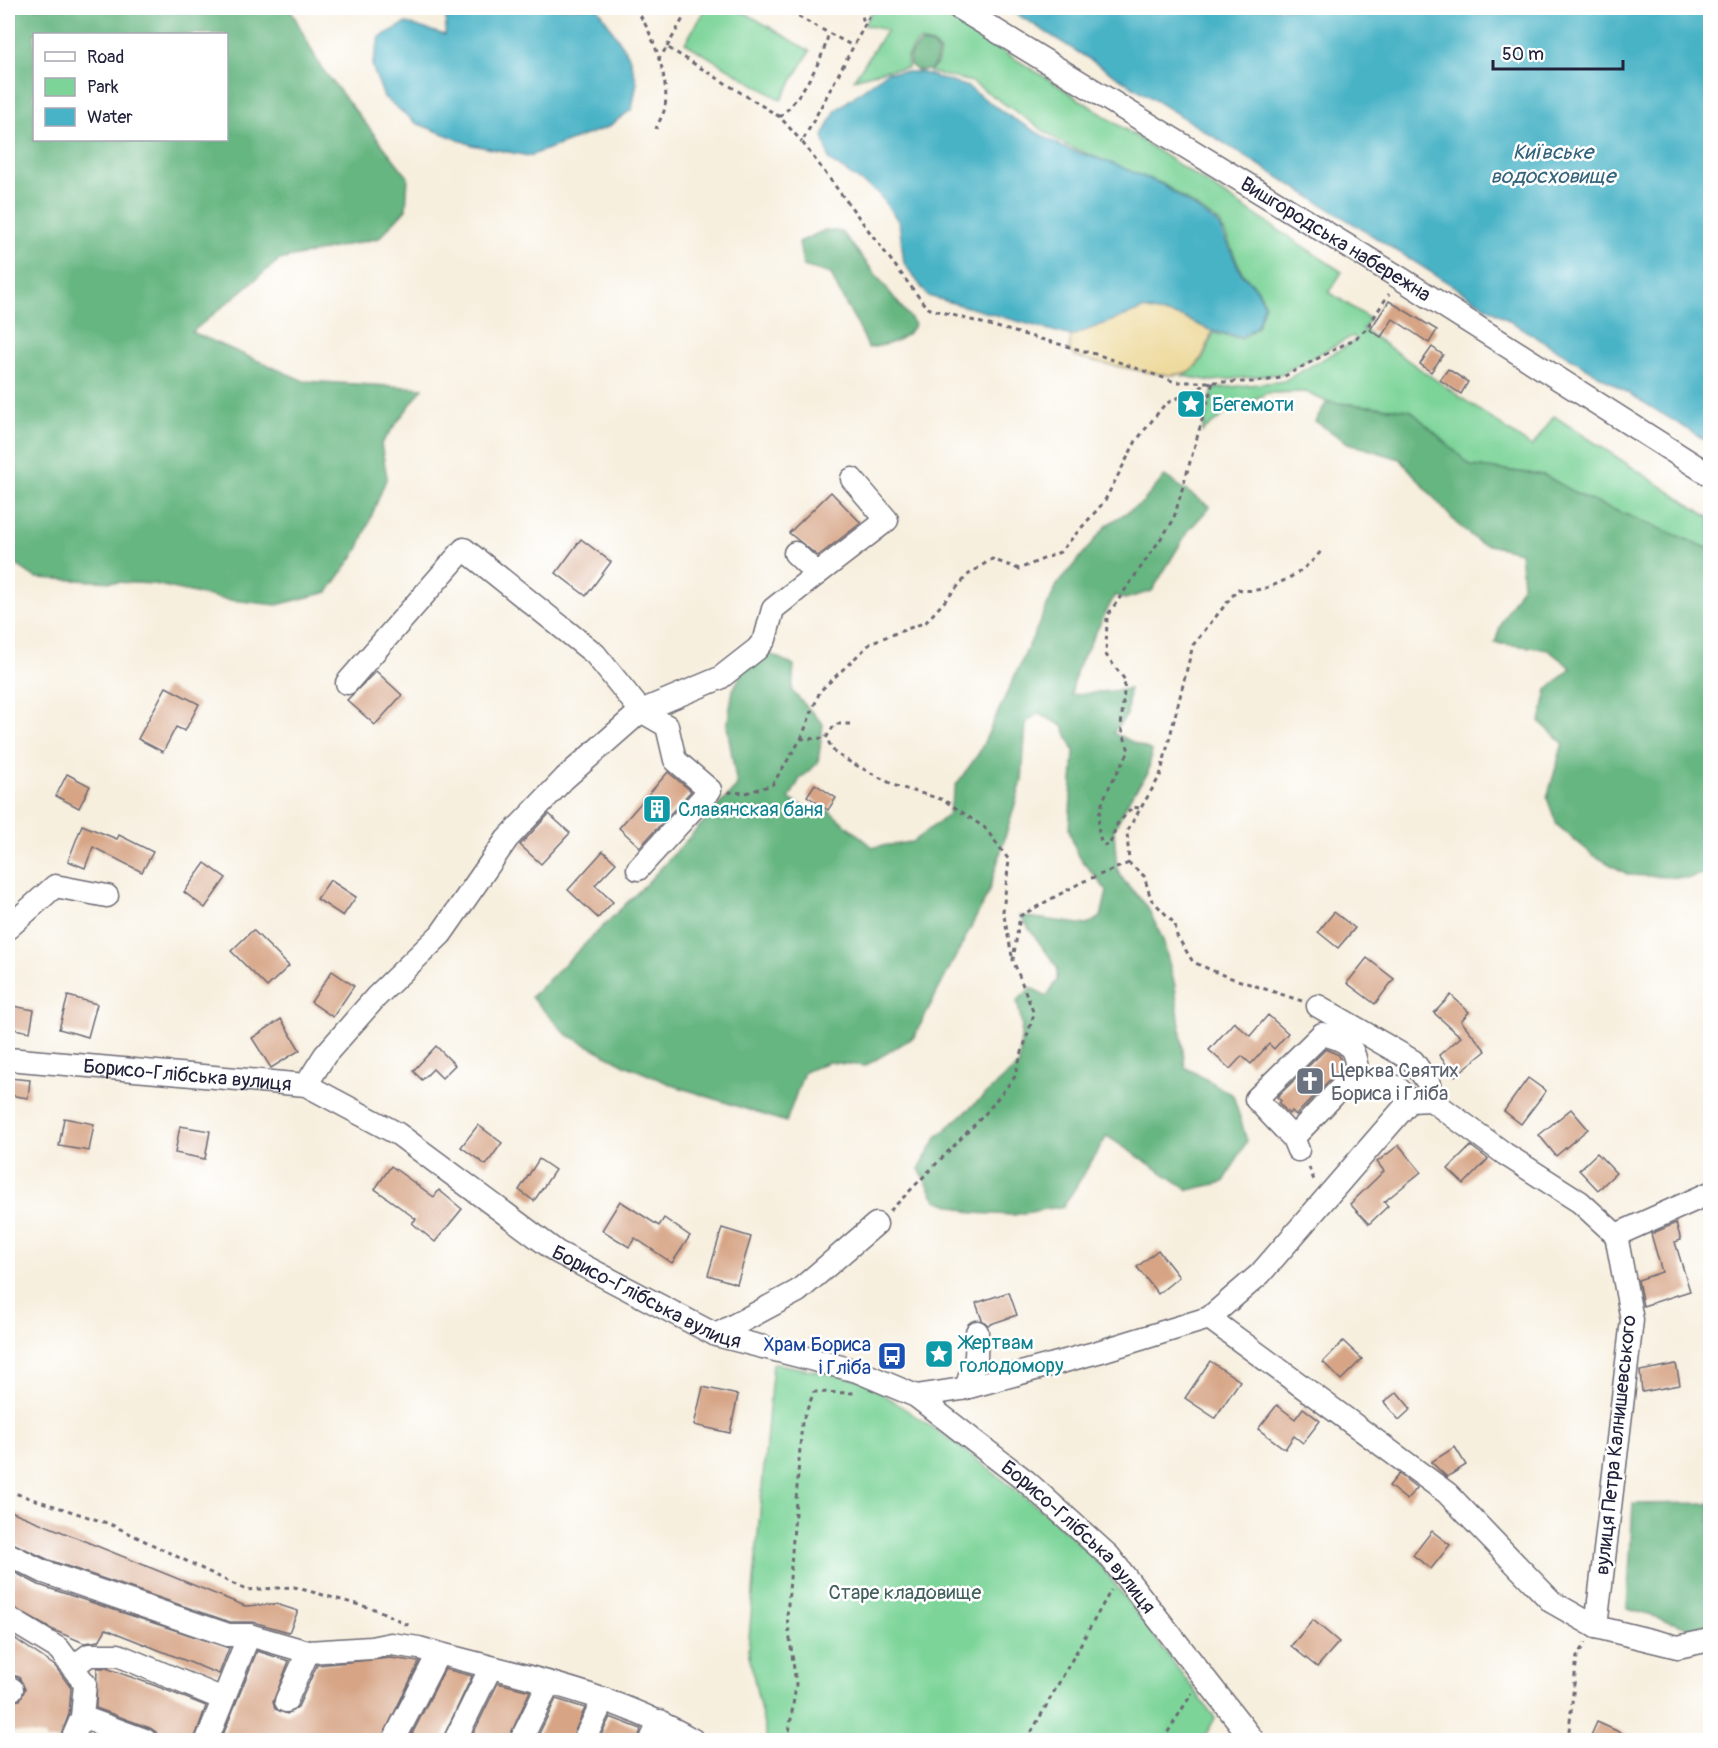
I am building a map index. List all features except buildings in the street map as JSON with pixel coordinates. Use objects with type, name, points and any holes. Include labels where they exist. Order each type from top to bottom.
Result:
[{"type":"street","name":"Вишгородська набережна","points":[[959,8],[1400,278],[1710,475]]},
{"type":"street","points":[[306,1085],[325,1054],[376,997],[441,934],[507,839],[565,778],[641,711],[720,678],[765,639],[773,609],[887,520],[852,479]]},
{"type":"street","points":[[346,682],[464,549],[595,654],[641,711],[667,726],[675,760],[710,790],[638,869]]},
{"type":"street","points":[[795,553],[817,574]]},
{"type":"street","points":[[8,928],[55,886],[107,896]]},
{"type":"street","points":[[916,1396],[966,1388],[1098,1352],[1209,1318],[1260,1274],[1420,1101],[1429,1084],[1413,1061],[1318,1006]]},
{"type":"street","points":[[1322,1034],[1342,1038],[1355,1053],[1357,1071],[1349,1080],[1295,1144],[1256,1099],[1322,1034]]},
{"type":"street","name":"Борисо-Глібська вулиця","points":[[8,1059],[306,1085],[398,1134],[557,1252],[716,1335],[857,1371],[916,1396],[1065,1514],[1121,1571],[1253,1740]]},
{"type":"street","points":[[1349,1080],[1397,1087],[1580,1202],[1616,1235],[1710,1193]]},
{"type":"street","points":[[716,1335],[798,1291],[876,1224]]},
{"type":"street","name":"вулиця Петра Калнишевського","points":[[1596,1627],[1632,1320],[1616,1235]]},
{"type":"street","points":[[1209,1318],[1447,1493],[1552,1602],[1596,1627],[1678,1647],[1710,1641]]},
{"type":"street","points":[[966,1388],[976,1358],[976,1332]]},
{"type":"street","points":[[8,1554],[44,1572],[228,1635],[249,1635],[308,1652],[371,1648],[391,1644],[438,1654],[604,1699],[656,1731],[693,1740]]},
{"type":"street","points":[[8,1618],[59,1649],[85,1684],[82,1717],[72,1740]]},
{"type":"street","points":[[207,1740],[249,1635]]},
{"type":"street","points":[[286,1701],[308,1652]]},
{"type":"street","points":[[73,1666],[89,1655],[118,1654],[223,1699]]},
{"type":"street","points":[[394,1740],[438,1654]]},
{"type":"street","points":[[455,1740],[490,1669]]},
{"type":"street","points":[[521,1740],[549,1683]]},
{"type":"street","points":[[584,1740],[604,1699]]},
{"type":"street","points":[[82,1717],[146,1740]]},
{"type":"path","points":[[635,8],[666,84],[664,111],[656,129]]},
{"type":"path","points":[[658,60],[689,8]]},
{"type":"path","points":[[782,8],[853,46]]},
{"type":"path","points":[[860,8],[864,25]]},
{"type":"path","points":[[802,142],[874,8]]},
{"type":"path","points":[[780,117],[791,107],[826,46],[828,34]]},
{"type":"path","points":[[667,47],[780,117],[802,142],[927,308],[1099,355],[1175,382],[1281,378],[1356,338],[1366,329],[1400,278]]},
{"type":"path","points":[[710,790],[746,793],[772,785],[801,739],[820,691],[872,642],[926,622],[969,574],[992,559],[1018,569],[1060,552],[1104,502],[1136,441],[1165,404],[1213,382]]},
{"type":"path","points":[[1139,808],[1133,807],[1117,824],[1109,846],[1102,844],[1096,829],[1102,798],[1128,751],[1122,727],[1125,680],[1106,655],[1107,616],[1173,521],[1213,382]]},
{"type":"path","points":[[1318,1006],[1226,976],[1193,962],[1177,936],[1175,924],[1151,899],[1144,876],[1129,863],[1126,831],[1160,776],[1193,645],[1238,589],[1248,592],[1296,575],[1321,551]]},
{"type":"path","points":[[826,738],[835,724],[850,724]]},
{"type":"path","points":[[801,739],[826,738]]},
{"type":"path","points":[[826,738],[835,753],[850,762],[896,786],[944,800],[985,828],[1009,860],[1004,911],[1013,960],[1034,1014],[1014,1078],[921,1181],[876,1224]]},
{"type":"path","points":[[1013,960],[1020,916],[1082,882],[1129,863]]},
{"type":"path","points":[[788,1740],[796,1684],[787,1617],[802,1422],[814,1392],[863,1393],[884,1383]]},
{"type":"path","points":[[8,1491],[110,1524],[246,1590],[294,1587],[378,1610],[412,1625]]},
{"type":"path","points":[[1027,1740],[1121,1571]]},
{"type":"path","points":[[1568,1740],[1577,1656],[1596,1627]]},
{"type":"path","points":[[1163,1740],[1203,1676]]},
{"type":"green space","points":[[8,8],[290,8],[320,66],[408,177],[406,209],[379,238],[279,260],[192,332],[304,381],[423,388],[381,444],[387,477],[358,550],[328,592],[277,605],[222,599],[154,584],[36,578],[8,559]]},
{"type":"green space","points":[[706,8],[737,8],[810,51],[781,100],[685,43]]},
{"type":"green space","points":[[874,8],[933,8],[1056,84],[1342,272],[1329,292],[1370,319],[1363,329],[1532,447],[1554,416],[1710,518],[1710,549],[1585,498],[1544,475],[1471,466],[1410,410],[1327,402],[1306,392],[1267,393],[1225,414],[1202,432],[1213,389],[1284,381],[1357,340],[1353,336],[1281,374],[1212,381],[1183,376],[1203,358],[1213,333],[1242,339],[1258,326],[1265,304],[1257,288],[1243,274],[1220,223],[1163,184],[1065,145],[972,82],[929,72],[937,64],[940,52],[933,44],[919,41],[907,56],[908,68],[886,70],[854,79],[887,30],[864,25]]},
{"type":"green space","points":[[921,43],[932,45],[938,52],[935,64],[930,70],[917,70],[910,65],[909,56]]},
{"type":"green space","points":[[825,230],[842,232],[915,324],[901,338],[889,344],[868,348],[831,274],[803,266],[799,242]]},
{"type":"green space","points":[[1327,402],[1410,410],[1471,466],[1544,475],[1585,498],[1710,549],[1710,872],[1689,878],[1629,875],[1593,855],[1557,825],[1547,798],[1563,743],[1540,722],[1547,690],[1571,668],[1547,649],[1495,643],[1502,621],[1523,584],[1520,552],[1480,543],[1456,523],[1400,459],[1348,443],[1315,421]]},
{"type":"green space","points":[[1165,476],[1210,507],[1188,531],[1152,591],[1125,599],[1115,595],[1077,669],[1071,695],[1129,689],[1127,715],[1113,733],[1152,751],[1148,773],[1131,796],[1114,830],[1117,869],[1124,881],[1147,906],[1163,940],[1175,986],[1185,1067],[1233,1095],[1247,1141],[1224,1182],[1189,1190],[1107,1136],[1064,1206],[1013,1215],[973,1213],[936,1200],[919,1169],[937,1137],[1019,1065],[1022,1024],[1017,1001],[1031,988],[1047,996],[1057,980],[1057,967],[1020,916],[1087,925],[1101,917],[1107,891],[1077,854],[1069,829],[1074,751],[1063,726],[1038,713],[1026,723],[1022,781],[988,894],[914,1037],[865,1066],[828,1062],[804,1072],[786,1122],[675,1086],[625,1065],[566,1034],[531,997],[646,884],[737,786],[727,726],[733,690],[747,663],[770,654],[794,665],[792,691],[823,724],[818,763],[800,779],[789,799],[810,810],[829,811],[873,847],[912,842],[948,815],[956,785],[979,753],[1057,585],[1108,524],[1142,503]]},
{"type":"green space","name":"Старе кладовище","points":[[773,1363],[862,1380],[958,1445],[1053,1519],[1099,1563],[1215,1718],[1203,1740],[767,1740],[748,1650]]},
{"type":"green space","points":[[1710,1503],[1710,1635],[1627,1608],[1633,1504]]},
{"type":"sand","points":[[1143,309],[1182,317],[1212,331],[1201,359],[1194,367],[1177,375],[1165,375],[1076,357],[1069,351],[1071,336]]},
{"type":"water","points":[[447,8],[598,8],[629,56],[637,82],[632,109],[608,127],[529,156],[472,145],[416,123],[384,97],[372,66],[380,37],[406,23],[445,35]]},
{"type":"water","name":"Київське водосховище","points":[[1007,8],[1710,8],[1710,443],[1495,312]]},
{"type":"water","points":[[887,72],[920,72],[968,87],[1009,116],[1064,148],[1114,164],[1163,185],[1218,224],[1242,275],[1256,288],[1264,304],[1257,326],[1241,337],[1212,331],[1182,317],[1143,309],[1071,336],[928,296],[904,263],[899,222],[878,193],[830,161],[823,136],[836,110]]},
{"type":"place","name":"Бегемоти","points":[[1191,404]]},
{"type":"place","name":"Славянская баня","points":[[657,809]]},
{"type":"place","name":"Церква Святих Бориса і Гліба","points":[[1310,1081]]},
{"type":"place","name":"Жертвам голодомору","points":[[939,1354]]},
{"type":"place","name":"Храм Бориса і Гліба","points":[[892,1356]]}]
